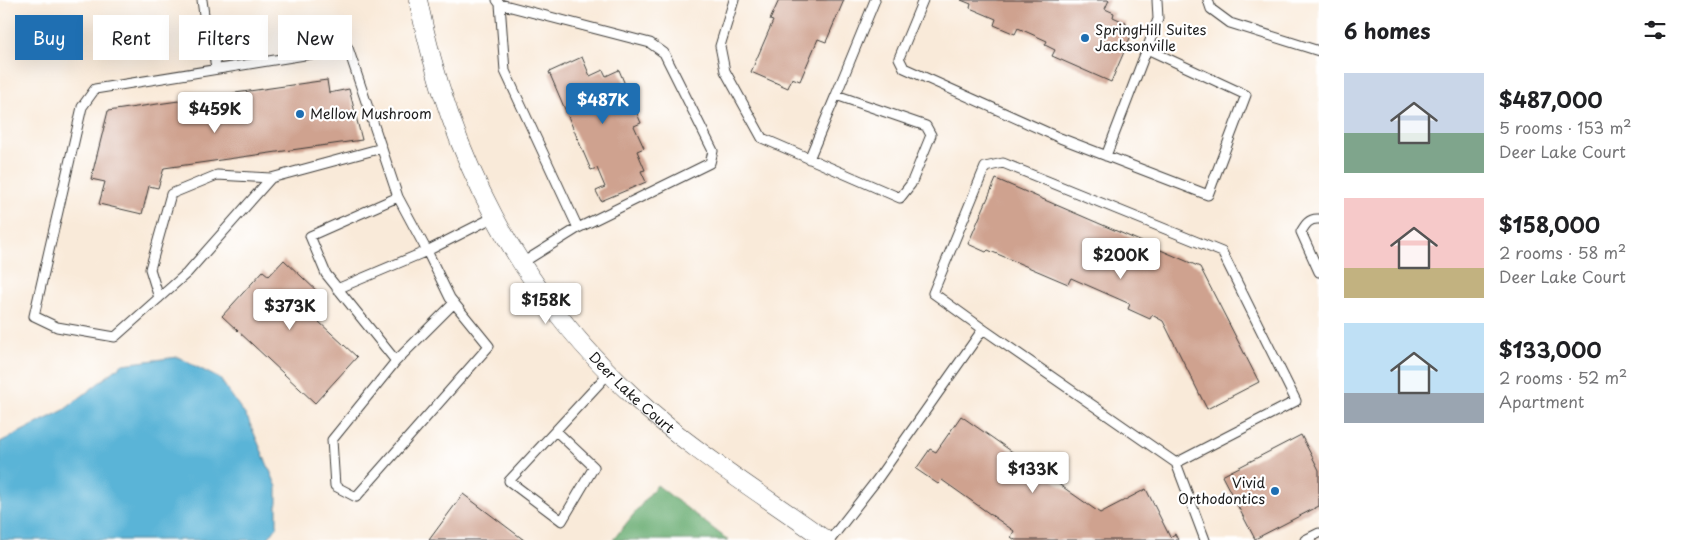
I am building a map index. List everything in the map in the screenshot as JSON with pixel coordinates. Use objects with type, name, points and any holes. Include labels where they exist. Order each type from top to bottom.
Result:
[{"type":"street","name":"Deer Lake Court","points":[[418,0],[429,52],[446,111],[470,169],[494,217],[522,264],[567,326],[635,399],[683,439],[828,540]]},
{"type":"lane","points":[[202,0],[216,69]]},
{"type":"lane","points":[[734,0],[720,46],[725,71],[762,138],[900,198],[911,184],[931,135],[926,126],[836,95]]},
{"type":"lane","points":[[809,159],[875,0]]},
{"type":"lane","points":[[923,0],[899,58],[904,68],[1060,138],[1208,195],[1246,96],[1147,49]]},
{"type":"lane","points":[[1106,156],[1158,19],[1157,0]]},
{"type":"lane","points":[[1208,0],[1211,9],[1230,23],[1319,51]]},
{"type":"lane","points":[[522,264],[578,228],[710,163],[713,151],[664,53],[650,43],[499,2],[505,71],[578,228]]},
{"type":"lane","points":[[271,178],[187,273],[115,338],[58,327],[34,316],[82,107],[94,89],[348,48],[398,197],[428,250],[454,303],[489,346],[356,497],[335,486],[332,440],[396,361],[454,303]]},
{"type":"lane","points":[[159,298],[150,269],[171,194],[217,175],[271,178],[382,148]]},
{"type":"lane","points":[[1176,463],[1296,401],[1222,252],[1003,163],[985,167],[933,293],[1176,463],[1205,540]]},
{"type":"lane","points":[[396,361],[326,274],[310,236],[398,197]]},
{"type":"lane","points":[[337,289],[428,250],[494,217]]},
{"type":"lane","points":[[1319,219],[1314,218],[1306,223],[1301,232],[1319,272]]},
{"type":"lane","points":[[828,540],[876,481],[983,329]]},
{"type":"lane","points":[[556,431],[594,467],[562,521],[509,481],[609,372]]},
{"type":"lane","points":[[1306,540],[1319,533]]},
{"type":"green space","points":[[657,485],[728,540],[613,540]]},
{"type":"water","points":[[178,357],[220,379],[248,419],[277,487],[277,526],[267,540],[0,540],[0,442],[64,410],[123,364]]},
{"type":"building","points":[[779,0],[844,0],[826,42],[818,39],[800,81],[792,78],[788,88],[751,72],[773,21],[770,20]]},
{"type":"building","name":"SpringHill Suites Jacksonville","points":[[961,0],[1109,0],[1105,9],[1114,13],[1113,17],[1126,23],[1125,28],[1133,31],[1111,82],[1052,56],[1055,50],[1045,45],[1047,41],[1018,28],[1015,34],[994,25],[996,19],[970,8],[971,4]]},
{"type":"building","points":[[582,57],[590,76],[603,70],[606,76],[619,70],[641,123],[634,126],[644,148],[637,151],[645,170],[641,171],[646,182],[601,201],[596,191],[605,187],[597,168],[591,170],[549,72]]},
{"type":"building","points":[[327,80],[329,93],[349,89],[362,140],[164,168],[158,188],[149,186],[142,214],[99,204],[105,182],[91,179],[108,111]]},
{"type":"building","points":[[996,179],[1200,267],[1259,382],[1207,409],[1163,321],[1152,315],[1150,319],[1128,309],[1130,304],[1071,278],[1068,284],[988,250],[986,252],[968,244]]},
{"type":"building","points":[[284,260],[320,294],[305,309],[357,357],[315,403],[222,316],[263,271],[269,276]]},
{"type":"building","points":[[961,416],[1100,513],[1146,489],[1170,537],[1175,534],[1178,540],[1015,540],[1011,537],[1014,531],[942,480],[938,484],[916,469],[930,449],[936,452]]},
{"type":"building","name":"Vivid Orthodontics","points":[[1301,435],[1319,470],[1319,506],[1255,539],[1222,476]]},
{"type":"building","points":[[463,494],[524,540],[429,540]]},
{"type":"place","name":"SpringHill Suites Jacksonville","points":[[1085,38]]},
{"type":"place","name":"Mellow Mushroom","points":[[300,114]]},
{"type":"place","name":"Vivid Orthodontics","points":[[1275,491]]}]
